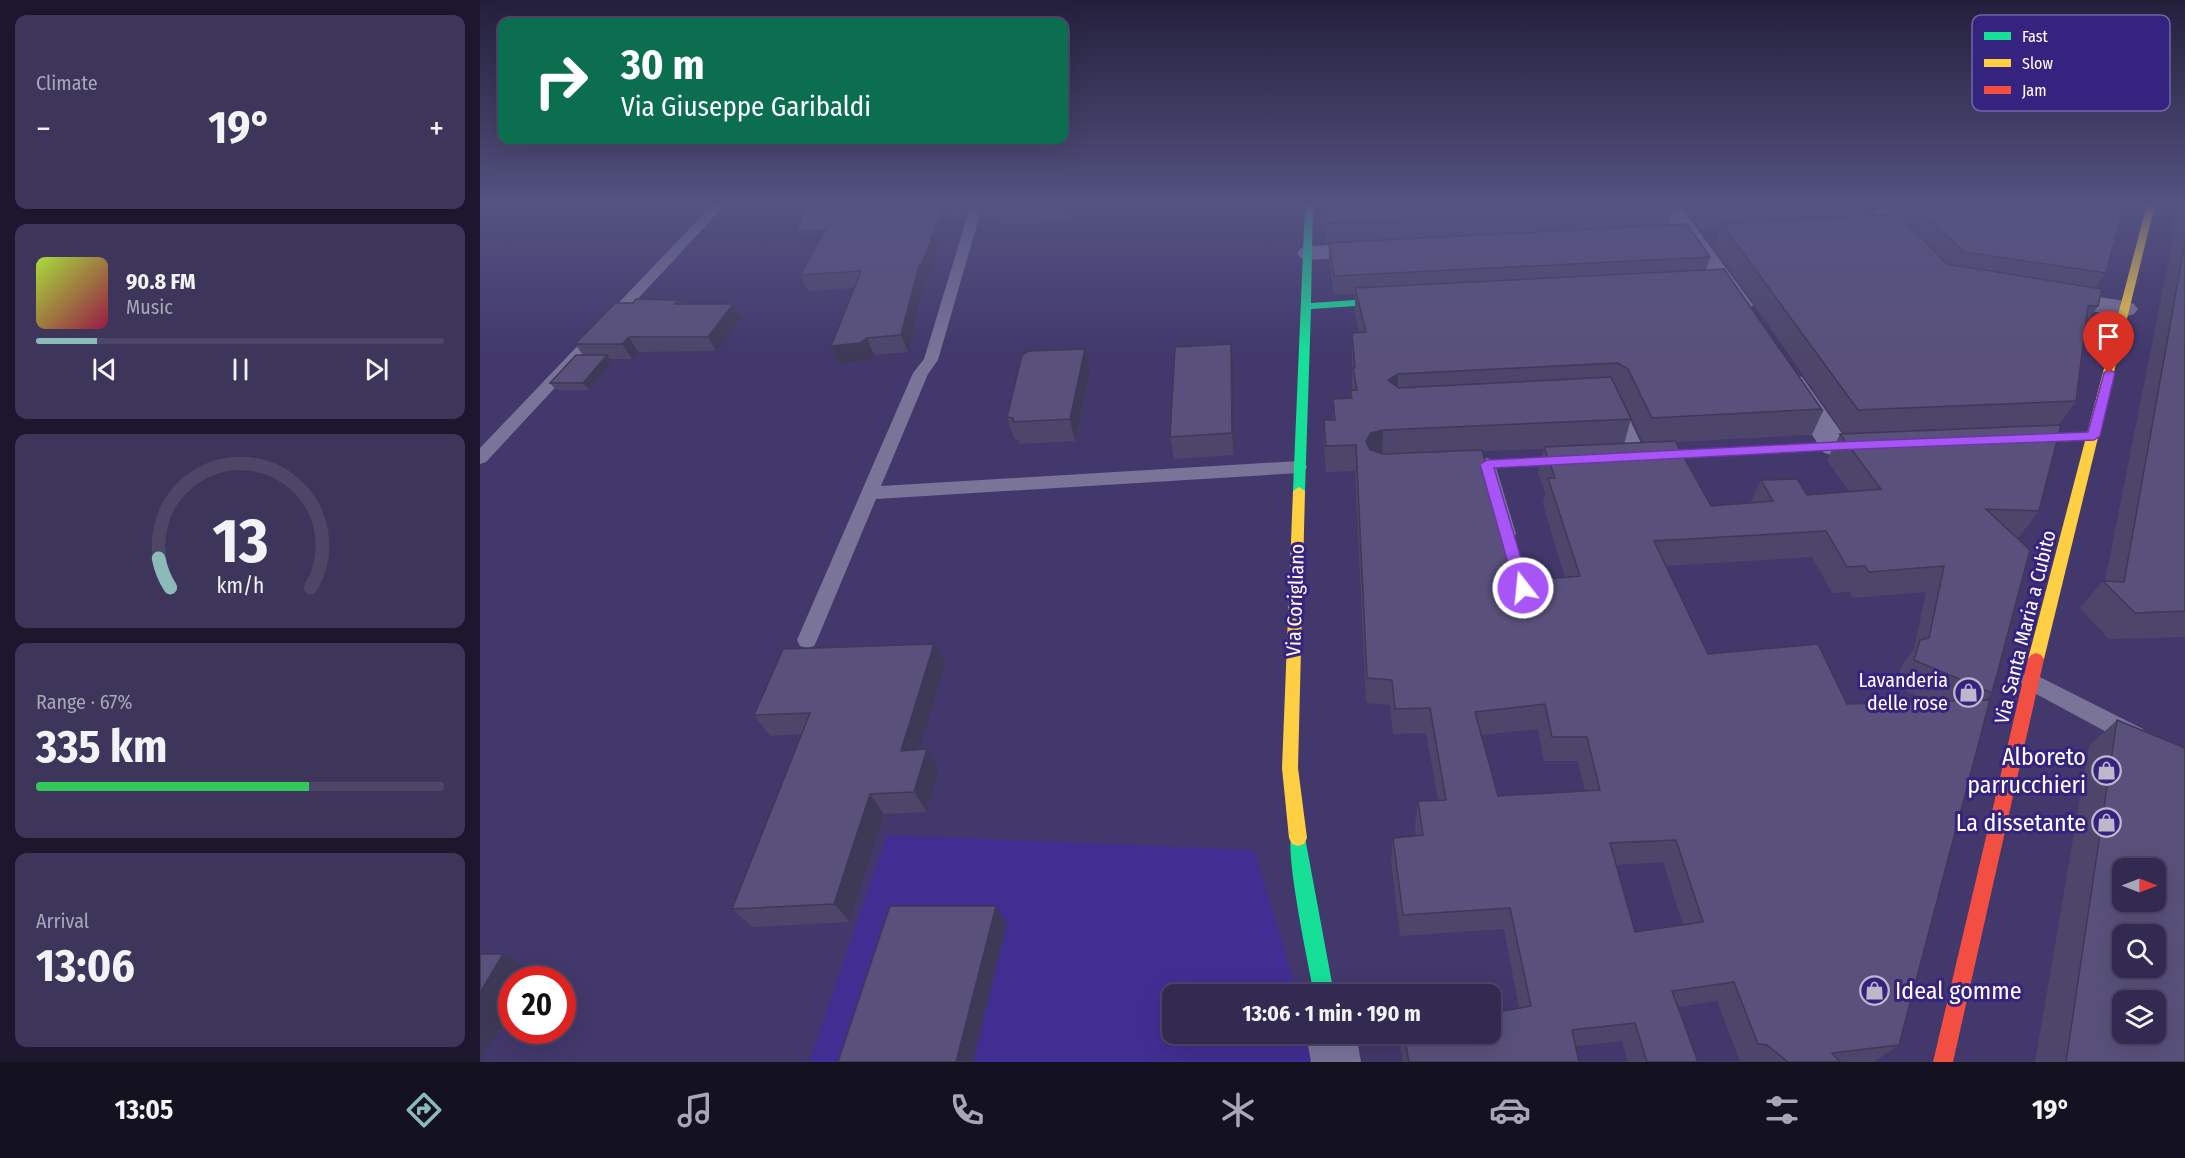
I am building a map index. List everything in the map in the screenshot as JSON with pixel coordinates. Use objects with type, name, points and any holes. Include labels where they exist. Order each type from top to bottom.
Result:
[{"type":"street","name":"Via Corigliano","points":[[1309,254],[1299,467],[1290,768],[1302,875],[1322,984]]},
{"type":"street","points":[[1696,254],[1715,284],[1751,322]]},
{"type":"street","points":[[1914,254],[1929,266]]},
{"type":"street","name":"Via Santa Maria a Cubito","points":[[1943,1062],[2030,681],[2139,254]]},
{"type":"street","points":[[2034,295],[2125,309]]},
{"type":"street","points":[[1307,306],[1409,299]]},
{"type":"street","points":[[1777,360],[1835,446]]},
{"type":"street","points":[[1999,440],[2094,436]]},
{"type":"street","points":[[1620,457],[1893,444]]},
{"type":"street","points":[[1428,466],[1599,458]]},
{"type":"street","points":[[1333,1044],[1336,1062]]},
{"type":"lane","points":[[480,458],[673,254]]},
{"type":"lane","points":[[807,640],[921,374],[932,360],[963,254]]},
{"type":"lane","points":[[1611,396],[1639,456]]},
{"type":"lane","points":[[1487,464],[1513,554]]},
{"type":"lane","points":[[870,493],[1299,467]]},
{"type":"lane","points":[[2030,681],[2155,747]]},
{"type":"shaded area","points":[[887,835],[1254,850],[1295,984],[1162,984],[1162,1044],[1313,1044],[1317,1062],[809,1062]]},
{"type":"building","points":[[812,254],[926,254],[922,264],[919,265],[901,335],[867,338],[860,343],[831,346],[861,271],[800,275]]},
{"type":"building","points":[[1331,254],[1708,254],[1710,257],[1334,276]]},
{"type":"building","points":[[1744,254],[1937,254],[1947,264],[2102,289],[2098,306],[2088,306],[2076,401],[1858,410]]},
{"type":"building","points":[[1975,254],[2111,254],[2106,273]]},
{"type":"building","points":[[2183,254],[2185,254],[2185,611],[2135,613],[2103,581],[2124,582]]},
{"type":"building","points":[[1724,269],[1823,411],[1821,409],[1652,418],[1628,369],[1618,363],[1398,374],[1388,380],[1399,388],[1611,377],[1631,419],[1383,430],[1371,433],[1366,441],[1370,450],[1383,454],[1482,450],[1521,581],[1580,576],[1548,478],[1555,478],[1544,447],[1675,441],[1711,506],[1773,501],[1761,480],[1797,479],[1807,495],[1881,489],[1840,434],[2061,425],[2039,511],[1986,509],[2030,550],[1992,693],[1914,660],[1920,640],[1929,638],[1944,566],[1869,572],[1865,566],[1847,567],[1826,531],[1654,541],[1708,654],[1818,644],[1847,704],[1990,700],[1899,1045],[1832,1053],[1840,1062],[1788,1062],[1767,1045],[1758,1044],[1734,982],[1672,991],[1698,1062],[1647,1062],[1635,1023],[1572,1030],[1579,1062],[1409,1062],[1406,1044],[1501,1044],[1501,1011],[1531,1006],[1510,908],[1403,915],[1393,838],[1423,835],[1418,801],[1446,800],[1430,708],[1395,709],[1392,680],[1367,678],[1356,445],[1326,446],[1324,420],[1335,420],[1333,399],[1352,398],[1350,390],[1357,390],[1353,368],[1355,368],[1352,333],[1366,332],[1355,288]],"holes":[[[1545,704],[1552,737],[1587,737],[1600,790],[1498,796],[1475,712]],[[1676,840],[1703,922],[1635,932],[1610,843]]]},
{"type":"building","points":[[636,299],[679,300],[675,304],[733,304],[708,337],[629,337],[622,344],[575,344],[615,303],[633,303]]},
{"type":"building","points":[[1231,344],[1232,433],[1170,437],[1175,347]]},
{"type":"building","points":[[1085,349],[1070,419],[1013,422],[1013,418],[1007,417],[1022,355],[1029,351]]},
{"type":"building","points":[[576,355],[607,355],[583,383],[550,383]]},
{"type":"building","points":[[934,644],[901,751],[927,749],[914,792],[870,794],[834,904],[732,909],[810,713],[754,715],[783,649]]},
{"type":"building","points":[[2117,720],[2185,748],[2185,1062],[2066,1062]]},
{"type":"building","points":[[890,906],[996,906],[956,1062],[838,1062]]},
{"type":"building","points":[[480,954],[503,954],[480,993]]},
{"type":"traffic: fast","points":[[1299,491],[1307,254]]},
{"type":"traffic: fast","points":[[1307,306],[1400,300]]},
{"type":"traffic: fast","points":[[1637,456],[1879,444]]},
{"type":"traffic: fast","points":[[1298,838],[1302,875],[1322,984]]},
{"type":"traffic: slow","points":[[2036,659],[2138,254]]},
{"type":"traffic: slow","points":[[1442,466],[1585,459]]},
{"type":"traffic: slow","points":[[1298,838],[1290,768],[1299,491]]},
{"type":"traffic: jam","points":[[2014,439],[2094,436]]},
{"type":"traffic: jam","points":[[1943,1062],[2036,659]]},
{"type":"place","name":"Lavanderia delle rose","points":[[1969,692]]},
{"type":"place","name":"Alboreto parrucchieri","points":[[2107,771]]},
{"type":"place","name":"La dissetante","points":[[2107,823]]},
{"type":"place","name":"Ideal gomme","points":[[1874,991]]},
{"type":"route","points":[[1523,588],[1487,464],[1835,446],[2094,436],[2109,373]]}]
